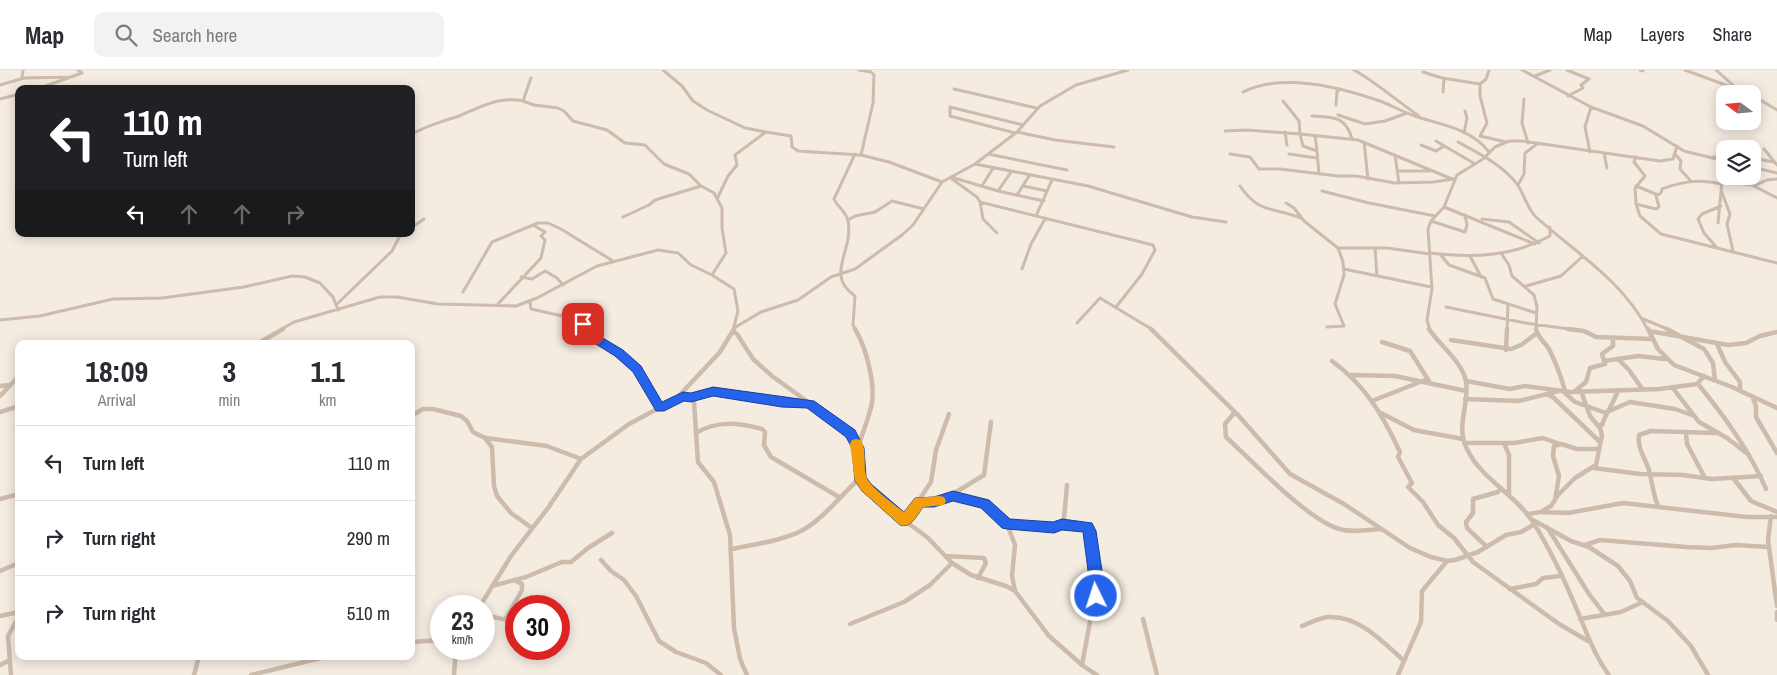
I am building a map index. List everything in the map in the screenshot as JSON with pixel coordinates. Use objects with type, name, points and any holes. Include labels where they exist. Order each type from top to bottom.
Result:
[{"type":"street","points":[[22,78],[23,70]]},
{"type":"street","points":[[48,85],[83,73],[78,70]]},
{"type":"street","points":[[663,70],[682,86],[693,101],[707,110],[745,128],[791,136],[792,147],[798,151],[861,155],[889,162],[942,182]]},
{"type":"street","points":[[860,70],[871,72],[874,75],[873,102],[861,155]]},
{"type":"street","points":[[733,330],[761,312],[798,300],[831,277],[855,269],[902,235],[913,225],[942,182],[974,164],[1016,133],[1036,108],[1076,85],[1128,70]]},
{"type":"street","points":[[1354,70],[1373,81],[1386,93],[1421,117]]},
{"type":"street","points":[[1423,72],[1444,78],[1480,84],[1486,79],[1489,70]]},
{"type":"street","points":[[1522,70],[1591,107],[1643,126],[1686,152],[1716,160]]},
{"type":"street","points":[[1535,76],[1550,70]]},
{"type":"street","points":[[1568,70],[1589,79],[1581,85],[1583,88],[1568,96]]},
{"type":"street","points":[[1685,70],[1722,85]]},
{"type":"street","points":[[1716,70],[1732,85]]},
{"type":"street","points":[[0,85],[22,78],[72,77]]},
{"type":"street","points":[[523,101],[531,78]]},
{"type":"street","points":[[1443,92],[1444,78]]},
{"type":"street","points":[[1243,92],[1253,85],[1271,83],[1327,87],[1379,101],[1464,133],[1481,143],[1489,152]]},
{"type":"street","points":[[1480,84],[1481,100],[1488,121],[1480,137],[1506,142],[1538,143],[1590,152],[1670,161],[1676,155],[1677,146]]},
{"type":"street","points":[[954,89],[1036,108]]},
{"type":"street","points":[[1336,105],[1337,91],[1339,90]]},
{"type":"street","points":[[0,99],[15,95]]},
{"type":"street","points":[[415,132],[422,128],[463,115],[489,102],[514,99],[534,106],[558,108],[564,111],[573,121],[601,128],[625,142],[644,145],[658,156],[664,164],[689,174],[701,186],[718,197],[722,208],[722,228],[726,253],[712,275]]},
{"type":"street","points":[[1524,100],[1522,117],[1529,147]]},
{"type":"street","points":[[1761,100],[1777,110]]},
{"type":"street","points":[[1283,101],[1299,121],[1303,146],[1316,151]]},
{"type":"street","points":[[1023,125],[950,106],[950,116],[1016,133],[1114,147]]},
{"type":"street","points":[[1590,152],[1585,127],[1592,112],[1591,107]]},
{"type":"street","points":[[1464,133],[1467,118],[1465,111]]},
{"type":"street","points":[[1338,115],[1366,124],[1385,121],[1407,113]]},
{"type":"street","points":[[1312,116],[1342,121],[1349,128],[1352,139]]},
{"type":"street","points":[[1225,131],[1286,132],[1352,139],[1364,142],[1453,179]]},
{"type":"street","points":[[718,197],[728,176],[737,165],[735,155],[766,132]]},
{"type":"street","points":[[1286,132],[1287,145]]},
{"type":"street","points":[[1315,136],[1319,174]]},
{"type":"street","points":[[1436,141],[1475,164]]},
{"type":"street","points":[[1364,142],[1368,179]]},
{"type":"street","points":[[1458,142],[1485,157],[1518,186],[1530,212],[1612,280],[1642,318],[1652,339],[1665,358],[1674,365],[1740,390],[1777,408]]},
{"type":"street","points":[[1506,142],[1495,146],[1485,157],[1460,172],[1453,179],[1444,207],[1431,221],[1428,229],[1432,287],[1427,325],[1454,361],[1466,381],[1462,428],[1464,441],[1472,458],[1534,522],[1580,619],[1588,641],[1602,667],[1609,675]]},
{"type":"street","points":[[1518,186],[1524,175],[1523,157],[1529,147],[1538,143]]},
{"type":"street","points":[[1420,145],[1436,151],[1444,146]]},
{"type":"street","points":[[1764,149],[1776,164]]},
{"type":"street","points":[[1604,153],[1607,168]]},
{"type":"street","points":[[855,154],[834,199],[836,205],[844,211],[848,220],[847,248],[840,270],[846,290],[855,296],[853,325],[861,339],[869,363],[872,402],[858,448],[860,478],[866,488],[927,537],[952,563],[978,578],[1006,586],[1014,591],[1049,636],[1082,665],[1097,675]]},
{"type":"street","points":[[988,154],[1067,170]]},
{"type":"street","points":[[1230,154],[1250,157],[1259,169],[1280,169],[1356,176],[1383,182],[1399,183],[1433,182],[1453,179]]},
{"type":"street","points":[[1289,154],[1317,158]]},
{"type":"street","points":[[1394,155],[1399,183]]},
{"type":"street","points":[[1676,155],[1680,161],[1680,168],[1690,180]]},
{"type":"street","points":[[1706,157],[1716,156]]},
{"type":"street","points":[[1636,157],[1635,166],[1645,176],[1636,186],[1634,192],[1636,204],[1640,216],[1661,234],[1777,263]]},
{"type":"street","points":[[1761,160],[1776,164]]},
{"type":"street","points":[[974,164],[1101,190],[1192,217],[1226,222]]},
{"type":"street","points":[[982,186],[993,168]]},
{"type":"street","points":[[1761,169],[1777,173]]},
{"type":"street","points":[[1397,171],[1433,171]]},
{"type":"street","points":[[998,191],[1011,172]]},
{"type":"street","points":[[1017,195],[1029,176]]},
{"type":"street","points":[[951,178],[998,191],[1044,200]]},
{"type":"street","points":[[951,178],[970,190],[980,202],[983,219],[997,233]]},
{"type":"street","points":[[1636,204],[1656,209],[1659,208],[1656,198],[1663,188],[1690,180],[1699,179],[1716,182]]},
{"type":"street","points":[[1036,216],[1052,180]]},
{"type":"street","points":[[1754,186],[1767,180],[1777,180]]},
{"type":"street","points":[[1718,223],[1722,185]]},
{"type":"street","points":[[1743,185],[1754,186],[1777,198]]},
{"type":"street","points":[[623,217],[649,205],[655,200],[701,186]]},
{"type":"street","points":[[1022,186],[1047,192]]},
{"type":"street","points":[[1240,186],[1252,202],[1276,213],[1290,214],[1301,218],[1338,248],[1344,269],[1335,304],[1344,326],[1327,327]]},
{"type":"street","points":[[1636,186],[1658,195]]},
{"type":"street","points":[[1722,190],[1730,214],[1728,224],[1733,252]]},
{"type":"street","points":[[1322,191],[1369,203],[1435,216]]},
{"type":"street","points":[[848,220],[852,217],[875,212],[892,201],[924,209]]},
{"type":"street","points":[[980,202],[1153,245],[1155,250],[1142,274],[1116,307]]},
{"type":"street","points":[[1286,203],[1298,211],[1301,218]]},
{"type":"street","points":[[1717,248],[1704,233],[1698,219],[1702,214],[1720,206]]},
{"type":"street","points":[[1444,207],[1537,243]]},
{"type":"street","points":[[1431,221],[1465,232],[1467,225],[1465,215]]},
{"type":"street","points":[[415,225],[424,219]]},
{"type":"street","points":[[1022,269],[1031,244],[1046,219]]},
{"type":"street","points":[[1480,220],[1509,222],[1537,243]]},
{"type":"street","points":[[463,292],[492,242],[533,225],[543,223],[552,225],[614,261]]},
{"type":"street","points":[[498,304],[521,277],[541,258],[544,244],[541,236],[545,232],[533,225]]},
{"type":"street","points":[[1338,248],[1374,248],[1430,254],[1488,256],[1537,243],[1550,236],[1550,227]]},
{"type":"street","points":[[337,304],[392,251],[399,237]]},
{"type":"street","points":[[1374,248],[1377,276]]},
{"type":"street","points":[[263,340],[294,322],[385,297],[438,304],[498,304],[516,306],[563,285],[587,271],[614,261],[648,252],[672,252],[678,253],[691,265],[734,288],[738,311],[733,330],[720,352],[676,399]]},
{"type":"street","points":[[1439,254],[1449,265],[1482,277]]},
{"type":"street","points":[[1501,254],[1509,265],[1512,276],[1526,286],[1535,297],[1537,333],[1558,366],[1564,395],[1572,401],[1607,412],[1630,402],[1666,407],[1692,415],[1702,424],[1749,455]]},
{"type":"street","points":[[1470,256],[1482,277],[1486,280],[1494,299],[1536,313]]},
{"type":"street","points":[[1526,286],[1561,276],[1582,256]]},
{"type":"street","points":[[1344,269],[1432,287]]},
{"type":"street","points":[[521,277],[532,279],[545,271],[563,285]]},
{"type":"street","points":[[0,320],[40,316],[113,299],[162,298],[244,288],[292,276],[305,277],[320,283],[337,304],[338,310]]},
{"type":"street","points":[[1077,323],[1100,298],[1147,326],[1235,412],[1290,474],[1338,500],[1410,548],[1447,561],[1468,556],[1506,535],[1521,532],[1534,522]]},
{"type":"street","points":[[528,302],[530,302],[531,309],[580,320],[587,333],[619,353],[637,369],[660,408]]},
{"type":"street","points":[[1506,350],[1508,304]]},
{"type":"street","points":[[1446,307],[1536,325],[1579,330],[1588,332],[1594,337],[1652,339]]},
{"type":"street","points":[[1642,318],[1702,348],[1713,363],[1715,380]]},
{"type":"street","points":[[733,330],[761,367],[851,433],[858,448]]},
{"type":"street","points":[[1649,331],[1717,344],[1744,344],[1760,336],[1777,332]]},
{"type":"street","points":[[1451,340],[1485,344],[1506,350],[1520,346],[1537,333]]},
{"type":"street","points":[[1604,361],[1602,354],[1615,344],[1613,339]]},
{"type":"street","points":[[1382,342],[1410,351],[1427,381]]},
{"type":"street","points":[[1717,344],[1725,362],[1740,382],[1740,390]]},
{"type":"street","points":[[1573,392],[1586,382],[1590,368],[1604,364],[1604,361],[1640,356],[1665,358]]},
{"type":"street","points":[[1618,359],[1629,370],[1643,390]]},
{"type":"street","points":[[1332,360],[1351,375],[1381,413],[1400,452],[1398,457],[1412,483],[1408,486],[1423,502],[1438,525],[1454,538],[1468,556],[1510,589],[1559,624],[1588,641]]},
{"type":"street","points":[[1351,375],[1383,373],[1427,381],[1466,391]]},
{"type":"street","points":[[1466,381],[1510,389],[1525,386],[1581,392],[1643,390],[1698,384],[1704,376]]},
{"type":"street","points":[[0,396],[15,380]]},
{"type":"street","points":[[1372,401],[1427,381]]},
{"type":"street","points":[[0,386],[11,384]]},
{"type":"street","points":[[1698,384],[1726,418],[1761,476],[1766,489]]},
{"type":"street","points":[[1672,387],[1689,407],[1692,415]]},
{"type":"street","points":[[1597,425],[1602,425],[1607,412],[1614,404],[1618,390]]},
{"type":"street","points":[[487,595],[581,458],[629,424],[683,396],[691,397],[713,391],[782,402],[809,404]]},
{"type":"street","points":[[1465,399],[1510,402],[1563,391]]},
{"type":"street","points":[[1581,392],[1589,406],[1590,416],[1602,434],[1594,468]]},
{"type":"street","points":[[1547,394],[1554,398],[1572,418],[1600,442]]},
{"type":"street","points":[[1752,396],[1756,406],[1756,416],[1777,453]]},
{"type":"street","points":[[691,397],[694,402],[698,462],[714,482],[732,548],[732,614],[737,646],[747,675]]},
{"type":"street","points":[[0,412],[15,407]]},
{"type":"street","points":[[415,414],[427,409],[452,413],[461,416],[473,432],[485,438],[550,447],[569,452],[581,458]]},
{"type":"street","points":[[1235,412],[1225,424],[1226,437],[1306,510],[1319,520],[1342,531],[1381,529]]},
{"type":"street","points":[[1381,413],[1414,430],[1464,441],[1522,442],[1542,438],[1577,449],[1599,449]]},
{"type":"street","points":[[905,521],[920,502],[931,482],[936,450],[949,414]]},
{"type":"street","points":[[920,502],[934,502],[953,496],[984,475],[990,422]]},
{"type":"street","points":[[696,433],[707,426],[714,425],[738,424],[762,429],[765,432],[764,445],[771,457],[839,497]]},
{"type":"street","points":[[1658,506],[1652,490],[1650,474],[1638,443],[1639,435],[1652,431],[1716,433]]},
{"type":"street","points":[[1686,432],[1687,444],[1704,478]]},
{"type":"street","points":[[485,438],[492,447],[494,486],[497,496],[511,513],[532,528]]},
{"type":"street","points":[[1504,442],[1510,455],[1509,495]]},
{"type":"street","points":[[1555,500],[1554,495],[1560,474],[1552,451],[1554,446],[1561,444]]},
{"type":"street","points":[[1541,512],[1551,506],[1575,478],[1594,468],[1704,478],[1734,479],[1761,476]]},
{"type":"street","points":[[732,548],[797,534],[816,522],[860,478]]},
{"type":"street","points":[[1734,479],[1751,501],[1777,512]]},
{"type":"street","points":[[1062,525],[1066,485]]},
{"type":"street","points":[[1487,547],[1467,528],[1466,522],[1472,513],[1473,499],[1498,492],[1501,488]]},
{"type":"street","points":[[0,499],[15,495]]},
{"type":"street","points":[[953,496],[985,504],[1007,524],[1014,537],[1015,545],[1012,576],[1014,591]]},
{"type":"street","points":[[1528,514],[1541,512],[1568,513],[1624,503],[1747,516],[1777,517]]},
{"type":"street","points":[[1771,516],[1767,536],[1777,606]]},
{"type":"street","points":[[1534,522],[1545,525],[1571,540],[1585,545],[1618,566],[1630,581],[1635,595],[1668,621],[1691,646],[1708,675]]},
{"type":"street","points":[[1007,524],[1054,528],[1062,525],[1087,527],[1091,536],[1097,584],[1082,665]]},
{"type":"street","points":[[1545,525],[1589,595],[1605,615]]},
{"type":"street","points":[[492,586],[515,581],[562,562],[571,562],[588,548],[612,533]]},
{"type":"street","points":[[1585,545],[1600,540],[1686,547],[1712,548],[1734,545],[1769,547]]},
{"type":"street","points":[[945,556],[969,558],[978,556],[984,558],[986,564],[978,578]]},
{"type":"street","points":[[601,560],[611,571],[624,580],[636,596],[659,640],[676,652],[706,663],[720,675]]},
{"type":"street","points":[[1398,675],[1421,622],[1422,591],[1447,561]]},
{"type":"street","points":[[850,624],[904,602],[930,585],[952,563]]},
{"type":"street","points":[[0,571],[15,565]]},
{"type":"street","points":[[1510,589],[1536,584],[1543,578],[1560,576]]},
{"type":"street","points":[[515,581],[522,584],[519,595]]},
{"type":"street","points":[[1580,619],[1630,609],[1643,602]]},
{"type":"street","points":[[1777,612],[1777,620]]},
{"type":"street","points":[[0,616],[15,613]]},
{"type":"street","points":[[1302,626],[1327,617],[1342,618],[1358,624],[1370,632],[1403,660]]},
{"type":"street","points":[[1143,619],[1157,675]]},
{"type":"street","points":[[11,675],[9,632],[15,622]]},
{"type":"street","points":[[415,642],[430,641]]},
{"type":"street","points":[[0,666],[10,660]]},
{"type":"street","points":[[194,675],[198,660]]},
{"type":"street","points":[[251,675],[313,660]]},
{"type":"street","points":[[454,675],[455,660]]},
{"type":"slow traffic","points":[[856,444],[860,456],[860,478],[866,488],[905,521],[920,502],[939,501]]},
{"type":"route","points":[[583,324],[587,333],[607,344],[637,369],[660,408],[683,396],[691,397],[713,391],[794,404],[809,404],[851,433],[860,456],[860,478],[866,488],[905,521],[920,502],[934,502],[953,496],[985,504],[1007,524],[1054,528],[1062,525],[1087,527],[1091,536],[1092,557],[1097,584],[1096,596]]}]
